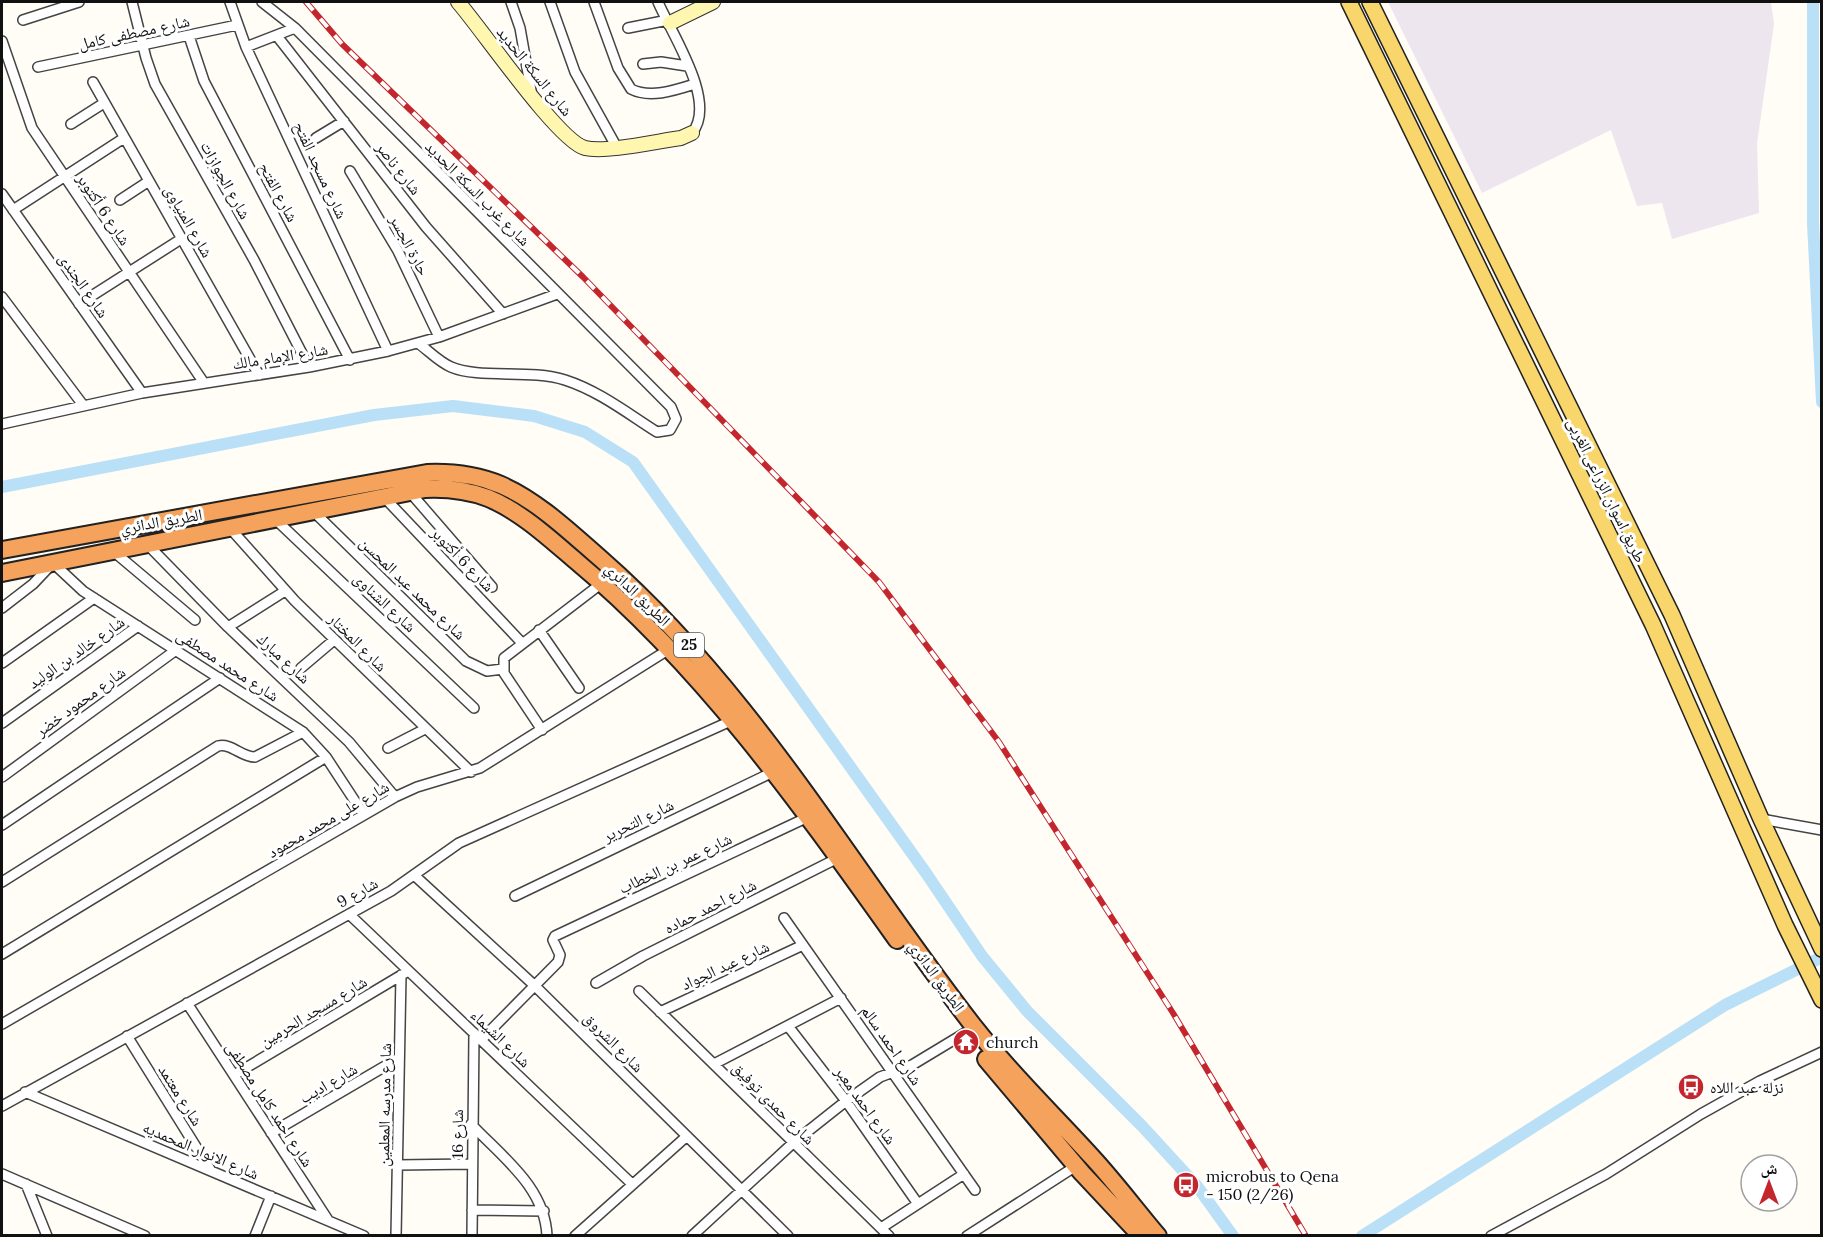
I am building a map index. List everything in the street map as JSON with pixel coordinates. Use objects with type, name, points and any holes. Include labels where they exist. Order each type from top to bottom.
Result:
[{"type":"highway","name":"الطريق الدائري","points":[[2,550],[427,473],[458,474],[481,478],[503,486],[530,502],[566,529],[634,589],[712,672],[792,773],[976,1029],[1085,1149],[1100,1181],[1132,1233]]},
{"type":"highway","name":"الطريق الدائري","points":[[2,573],[409,491],[442,488],[489,499],[527,522],[603,583],[671,648],[734,720],[774,771],[965,1033],[1073,1163],[1100,1181],[1158,1236]]},
{"type":"highway","points":[[185,517],[192,535]]},
{"type":"highway","points":[[1073,1163],[1085,1149]]},
{"type":"main road","name":"طريق اسوان الزراعى الغربى","points":[[1349,2],[1653,625],[1785,925],[1821,1000]]},
{"type":"main road","name":"طريق اسوان الزراعى الغربى","points":[[1370,2],[1672,615],[1761,819],[1821,948]]},
{"type":"main road","points":[[1653,625],[1672,615]]},
{"type":"street","points":[[23,20],[74,2]]},
{"type":"street","name":"شارع الجوازات","points":[[132,2],[142,46],[162,97],[254,260],[309,367]]},
{"type":"street","name":"شارع مسجد الفتح","points":[[230,2],[246,47],[388,351]]},
{"type":"street","name":"شارع غرب السكة الحديد","points":[[262,2],[295,28],[671,407],[676,419],[675,425],[670,430],[657,432],[584,387],[544,375],[461,371],[443,363],[418,343]]},
{"type":"street","name":"شارع السكة الحديد","points":[[460,2],[532,96],[570,140],[582,147],[595,149],[616,146]]},
{"type":"street","points":[[512,2],[520,28],[532,96]]},
{"type":"street","points":[[550,2],[573,65],[616,146],[681,138],[692,133],[701,115],[695,84],[669,21],[658,2]]},
{"type":"street","points":[[594,2],[618,68],[631,89],[645,94],[669,92],[695,84]]},
{"type":"street","points":[[628,28],[669,21],[713,2]]},
{"type":"street","name":"شارع مصطفى كامل","points":[[38,67],[237,25]]},
{"type":"street","points":[[246,47],[295,28]]},
{"type":"street","name":"شارع الفتح","points":[[189,36],[204,81],[350,360]]},
{"type":"street","name":"شارع ناصر","points":[[277,36],[426,227],[503,314]]},
{"type":"street","name":"شارع 6 أكتوبر","points":[[2,41],[32,128],[204,383]]},
{"type":"street","points":[[643,64],[661,62],[687,66]]},
{"type":"street","name":"شارع المنياوى","points":[[93,82],[259,375]]},
{"type":"street","points":[[71,124],[104,102]]},
{"type":"street","points":[[316,138],[344,121]]},
{"type":"street","points":[[13,210],[124,138]]},
{"type":"street","name":"حارة الجسر","points":[[350,171],[398,251],[440,337]]},
{"type":"street","points":[[120,200],[149,181]]},
{"type":"street","name":"شارع الجندى","points":[[2,194],[142,393]]},
{"type":"street","points":[[79,304],[181,239]]},
{"type":"street","name":"شارع الإمام مالك","points":[[2,424],[142,393],[350,360],[440,337],[557,294]]},
{"type":"street","points":[[2,297],[83,405]]},
{"type":"street","points":[[409,491],[492,586]]},
{"type":"street","name":"شارع 6 أكتوبر","points":[[382,496],[522,643]]},
{"type":"street","name":"شارع محمد عبد المحسن","points":[[312,510],[466,661],[487,671],[502,669]]},
{"type":"street","name":"شارع الشناوى","points":[[274,518],[474,708]]},
{"type":"street","name":"شارع المختار","points":[[230,527],[285,591],[471,772]]},
{"type":"street","name":"شارع مبارك","points":[[147,544],[228,627],[349,742],[395,797]]},
{"type":"street","points":[[113,551],[195,620]]},
{"type":"street","points":[[2,608],[33,584],[53,563]]},
{"type":"street","name":"شارع محمد مصطفى","points":[[53,563],[72,582],[94,598],[303,732],[327,756],[364,815]]},
{"type":"street","points":[[542,730],[502,669],[504,658],[603,583]]},
{"type":"street","points":[[228,627],[285,591]]},
{"type":"street","points":[[2,663],[94,598]]},
{"type":"street","name":"شارع خالد بن الوليد","points":[[2,723],[138,626]]},
{"type":"street","points":[[539,630],[579,688]]},
{"type":"street","points":[[301,668],[334,640]]},
{"type":"street","name":"شارع على محمد محمود","points":[[2,1023],[395,797],[417,787],[471,772],[671,648]]},
{"type":"street","name":"شارع محمود خضر","points":[[2,777],[176,650]]},
{"type":"street","points":[[2,825],[220,678]]},
{"type":"street","name":"شارع 9","points":[[2,1106],[349,914],[414,875],[459,843],[734,720]]},
{"type":"street","points":[[388,748],[425,729]]},
{"type":"street","points":[[2,882],[218,746],[226,745],[248,757],[255,757],[303,732]]},
{"type":"street","points":[[2,954],[327,756]]},
{"type":"street","name":"شارع التحرير","points":[[514,896],[774,771]]},
{"type":"street","name":"شارع عمر بن الخطاب","points":[[535,986],[560,959],[552,940],[555,936],[808,817]]},
{"type":"street","points":[[1761,819],[1821,830]]},
{"type":"street","name":"شارع احمد حماده","points":[[596,983],[668,943],[838,858]]},
{"type":"street","name":"شارع الشروق","points":[[414,875],[535,986],[788,1236]]},
{"type":"street","name":"شارع الشيماء","points":[[349,914],[404,974],[478,1037],[632,1184]]},
{"type":"street","name":"شارع احمد سالم","points":[[784,918],[975,1190]]},
{"type":"street","name":"شارع عبد الجواد","points":[[660,1012],[803,945]]},
{"type":"street","name":"شارع مدرسه المعلمين","points":[[396,1236],[399,1058],[404,974]]},
{"type":"street","name":"شارع مسجد الحرمين","points":[[234,1075],[404,974]]},
{"type":"street","points":[[478,1037],[535,986]]},
{"type":"street","name":"شارع حمدى توفيق","points":[[639,991],[889,1236]]},
{"type":"street","points":[[714,1064],[841,998]]},
{"type":"street","name":"شارع احمد كامل مصطفى","points":[[187,1003],[329,1221]]},
{"type":"street","name":"شارع احمد معبر","points":[[788,1026],[846,1101],[918,1204]]},
{"type":"street","points":[[692,1236],[793,1143],[846,1101],[880,1077],[912,1065],[965,1033]]},
{"type":"street","name":"شارع معتمد","points":[[127,1036],[211,1171]]},
{"type":"street","name":"شارع 16","points":[[472,1236],[471,1124],[478,1037]]},
{"type":"street","points":[[1491,1236],[1606,1174],[1701,1114],[1760,1081],[1821,1052]]},
{"type":"street","name":"شارع اديب","points":[[271,1133],[399,1058]]},
{"type":"street","name":"شارع الانوار المحمديه","points":[[25,1092],[364,1236]]},
{"type":"street","points":[[471,1124],[536,1193],[544,1211],[547,1236]]},
{"type":"street","points":[[575,1236],[687,1136]]},
{"type":"street","points":[[967,1236],[1073,1163]]},
{"type":"street","points":[[398,1165],[471,1164]]},
{"type":"street","points":[[2,1174],[145,1236]]},
{"type":"street","points":[[881,1228],[964,1174]]},
{"type":"street","points":[[26,1184],[47,1236]]},
{"type":"street","points":[[255,1236],[271,1196]]},
{"type":"street","points":[[472,1210],[544,1211]]},
{"type":"shaded area","points":[[1388,2],[1771,2],[1774,24],[1757,144],[1759,213],[1672,239],[1662,203],[1637,206],[1611,130],[1482,193]]},
{"type":"waterway","points":[[1813,2],[1813,223],[1822,402]]},
{"type":"waterway","points":[[2,487],[374,415],[453,406],[534,416],[585,432],[633,462],[926,873],[982,956],[1027,1011],[1142,1126],[1197,1186],[1233,1236]]},
{"type":"waterway","points":[[1362,1236],[1725,1005],[1822,957]]},
{"type":"railway","points":[[306,2],[342,44],[583,277],[879,582],[999,742],[1173,1013],[1306,1236]]},
{"type":"place","name":"church","points":[[966,1042]]},
{"type":"place","name":"نزلة عبد اللاه","points":[[1691,1087]]},
{"type":"place","name":"microbus to Qena - 150 (2/26)","points":[[1186,1185]]}]
